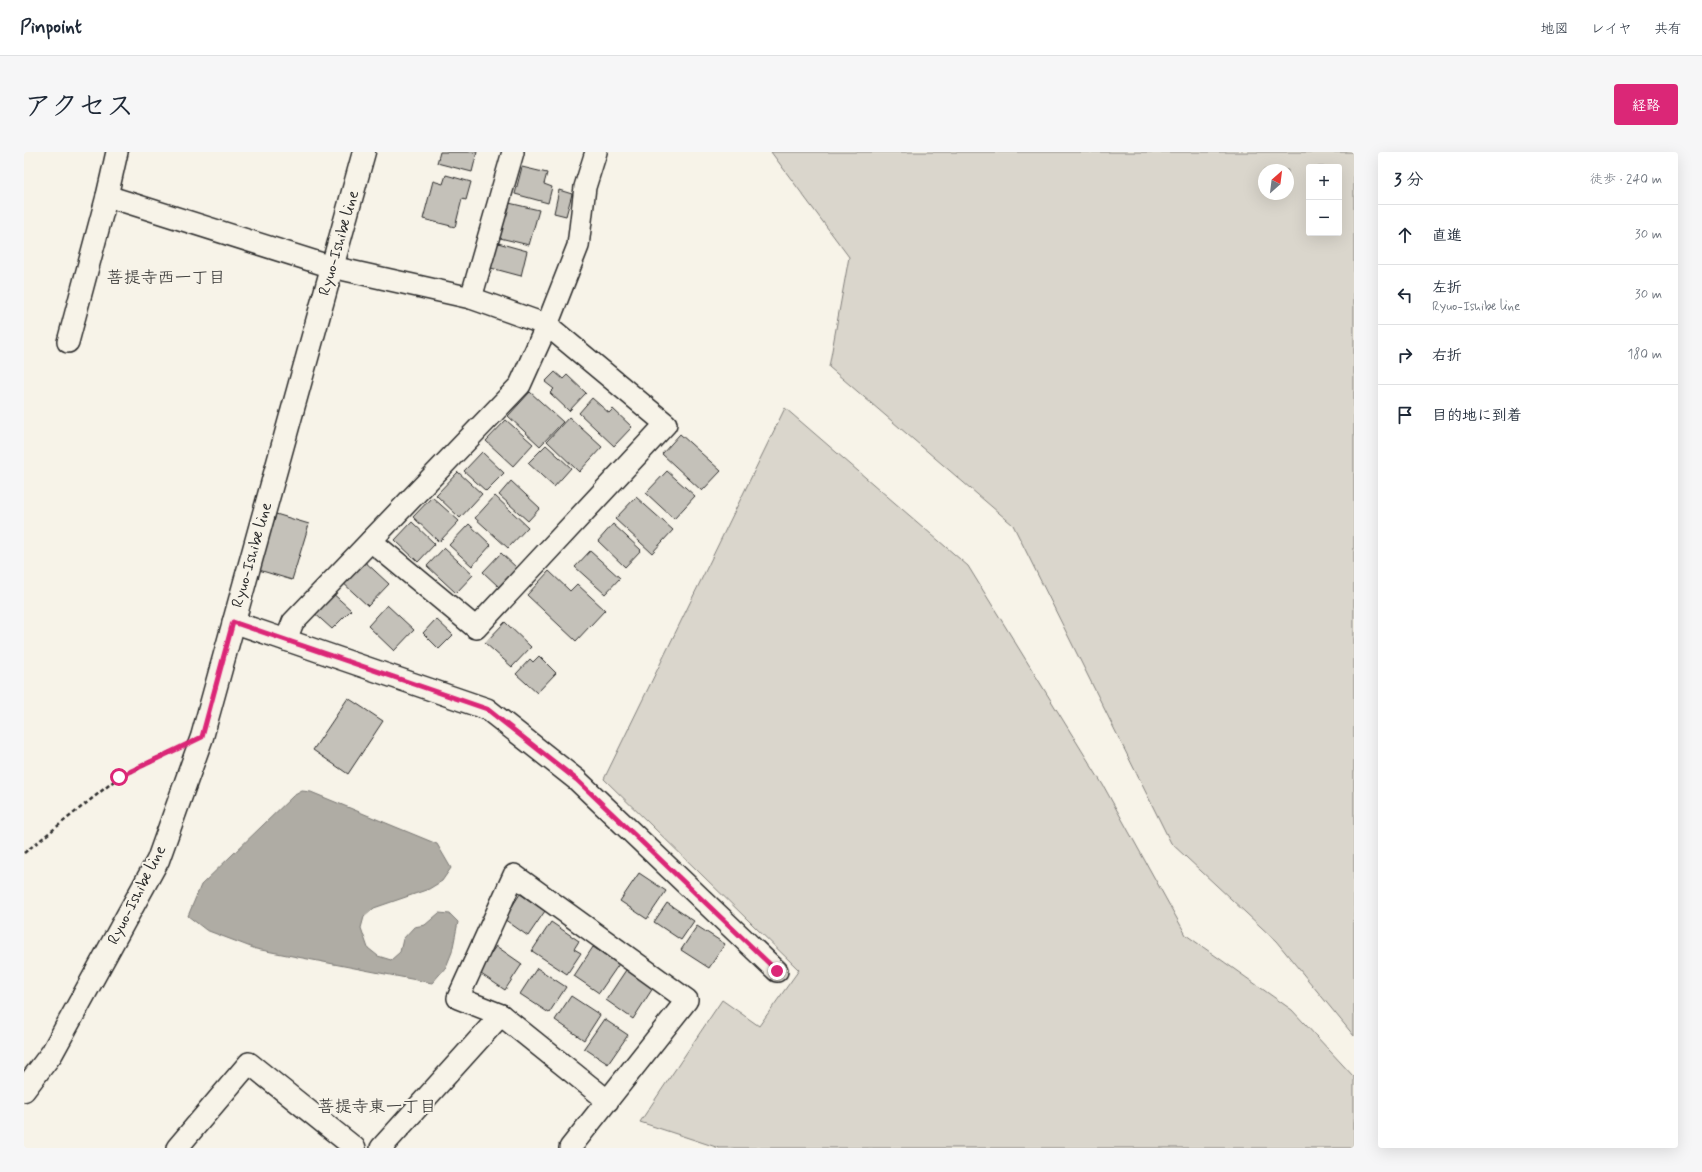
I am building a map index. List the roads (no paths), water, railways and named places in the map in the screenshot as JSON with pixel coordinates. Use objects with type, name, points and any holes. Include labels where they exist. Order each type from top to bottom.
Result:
[{"type":"main road","name":"Ryuo-Ishibe line","points":[[24,1090],[52,1053],[158,860],[202,737],[364,152]]},
{"type":"street","points":[[68,342],[107,196],[117,152]]},
{"type":"street","points":[[471,298],[513,152]]},
{"type":"street","points":[[286,640],[293,622],[520,385],[547,324],[578,246],[584,187],[596,152]]},
{"type":"street","points":[[107,196],[332,267],[471,298],[547,324],[666,424],[476,628],[371,541]]},
{"type":"street","points":[[233,622],[487,709],[577,780],[777,971]]},
{"type":"street","points":[[570,1148],[608,1101],[687,1000],[514,875],[458,998],[501,1015],[608,1101]]},
{"type":"street","points":[[381,1148],[501,1015]]},
{"type":"street","points":[[177,1148],[249,1063],[355,1148]]},
{"type":"district","name":"菩提寺西一丁目","points":[[166,278]]},
{"type":"district","name":"菩提寺東一丁目","points":[[377,1107]]}]
